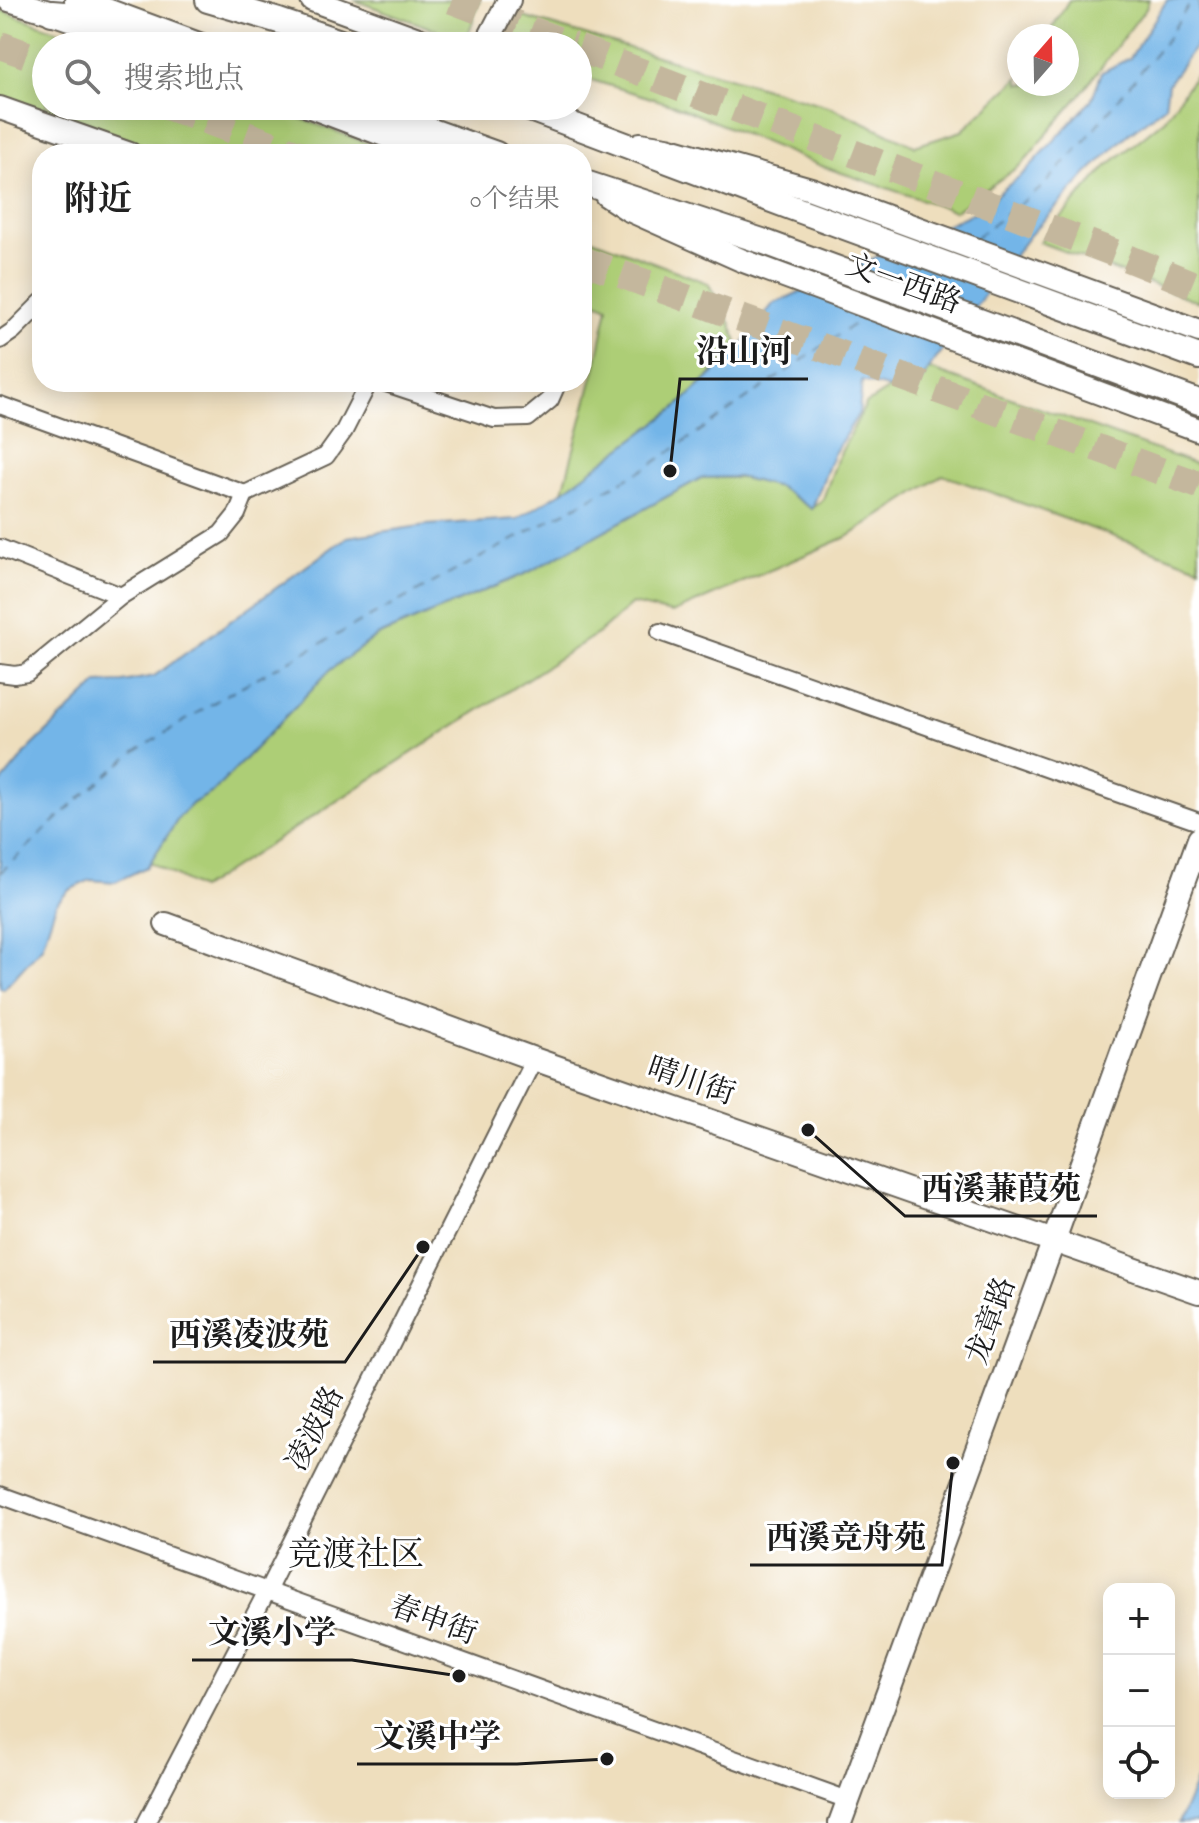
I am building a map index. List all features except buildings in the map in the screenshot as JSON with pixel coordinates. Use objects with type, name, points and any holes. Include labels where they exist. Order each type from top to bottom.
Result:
[{"type":"main road","points":[[208,0],[311,32]]},
{"type":"main road","points":[[88,4],[163,32]]},
{"type":"main road","points":[[52,13],[130,20],[147,32]]},
{"type":"main road","points":[[393,120],[446,144]]},
{"type":"main road","name":"文一西路","points":[[559,120],[1199,357]]},
{"type":"main road","name":"文一西路","points":[[592,186],[762,241],[1199,402]]},
{"type":"street","points":[[9,0],[107,32]]},
{"type":"street","points":[[312,0],[399,32]]},
{"type":"street","points":[[492,32],[509,0]]},
{"type":"street","points":[[0,108],[32,119]]},
{"type":"street","points":[[34,120],[102,144]]},
{"type":"street","points":[[345,120],[408,144]]},
{"type":"street","name":"文一西路","points":[[615,141],[667,148],[811,189],[1199,331]]},
{"type":"street","name":"文一西路","points":[[592,187],[629,210],[741,260],[1199,430]]},
{"type":"street","points":[[0,340],[32,312]]},
{"type":"street","points":[[0,673],[27,673],[121,596],[221,534],[237,514],[245,494],[326,456],[344,431],[364,392]]},
{"type":"street","points":[[413,392],[494,419],[528,418],[550,400],[554,392]]},
{"type":"street","points":[[0,405],[245,494]]},
{"type":"street","points":[[0,548],[121,596]]},
{"type":"street","points":[[660,632],[1199,822]]},
{"type":"street","name":"龙章路","points":[[840,1823],[1199,839]]},
{"type":"street","name":"晴川街","points":[[166,924],[534,1059],[1199,1292]]},
{"type":"street","name":"凌波路","points":[[146,1823],[267,1591],[534,1059]]},
{"type":"street","name":"春申街","points":[[0,1495],[848,1800]]},
{"type":"green space","points":[[354,0],[480,0],[469,32],[441,32]]},
{"type":"green space","points":[[1069,0],[1149,0],[1079,96],[1079,24],[1054,24]]},
{"type":"green space","points":[[0,10],[61,32],[32,32],[32,108],[0,97]]},
{"type":"green space","points":[[520,16],[575,32],[507,32]]},
{"type":"green space","points":[[592,37],[831,107],[915,146],[962,131],[1007,88],[1007,96],[1079,96],[1022,164],[955,211],[824,167],[674,105],[592,80]]},
{"type":"green space","points":[[1199,70],[1199,302],[1039,242],[1106,167],[1165,119]]},
{"type":"green space","points":[[69,120],[304,120],[370,144],[140,144]]},
{"type":"green space","points":[[592,239],[708,283],[731,324],[737,342],[706,380],[676,408],[563,491],[589,392],[592,392],[608,307],[592,300]]},
{"type":"green space","points":[[924,367],[1199,465],[1199,567],[943,475],[849,536],[672,613],[632,604],[600,632],[200,889],[150,862],[180,816],[193,803],[213,792],[330,670],[377,636],[529,572],[701,478],[742,478],[779,487],[812,509],[823,499],[837,460],[866,404]]},
{"type":"water","points":[[1167,0],[1199,0],[1199,41],[1168,84],[1165,106],[1125,137],[1030,235],[912,395],[862,381],[859,413],[833,455],[812,509],[779,487],[738,477],[701,478],[529,572],[377,636],[330,670],[213,792],[193,803],[180,816],[147,867],[115,882],[90,880],[69,890],[56,904],[42,947],[4,989],[0,988],[0,784],[30,748],[98,683],[154,676],[347,537],[427,525],[517,519],[563,491],[676,408],[738,350],[773,304],[975,212],[1025,172],[1091,101],[1102,72],[1130,58]]},
{"type":"water","points":[[1199,1775],[1199,1823],[1178,1823]]},
{"type":"ferry route","points":[[976,237],[1040,189],[1083,143],[1167,39],[1192,0]]},
{"type":"ferry route","points":[[911,284],[929,271]]},
{"type":"ferry route","points":[[0,873],[74,803],[132,754],[229,693],[648,467],[863,318]]},
{"type":"tunnel","points":[[452,0],[536,32]]},
{"type":"tunnel","points":[[0,45],[32,57]]},
{"type":"tunnel","points":[[592,53],[1199,287]]},
{"type":"tunnel","points":[[205,120],[271,144]]},
{"type":"tunnel","points":[[592,264],[1199,485]]},
{"type":"place","name":"沿山河","points":[[670,471]]},
{"type":"place","name":"西溪蒹葭苑","points":[[808,1130]]},
{"type":"place","name":"西溪凌波苑","points":[[423,1247]]},
{"type":"place","name":"西溪竞舟苑","points":[[953,1463]]},
{"type":"place","name":"文溪小学","points":[[459,1676]]},
{"type":"place","name":"文溪中学","points":[[607,1759]]},
{"type":"district","name":"竞渡社区","points":[[356,1555]]}]
